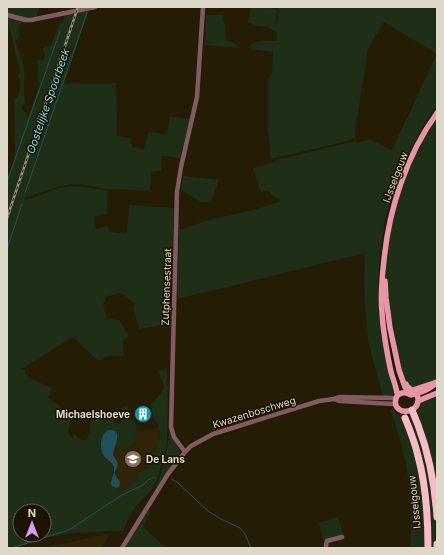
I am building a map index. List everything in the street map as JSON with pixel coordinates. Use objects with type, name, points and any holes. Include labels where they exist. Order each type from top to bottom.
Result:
[{"type":"highway","name":"IJsselgouw","points":[[409,411],[418,424],[426,451],[435,495],[437,518]]},
{"type":"highway","name":"IJsselgouw","points":[[409,411],[410,430],[418,457],[424,487],[428,517],[428,548]]},
{"type":"main road","name":"IJsselgouw","points":[[398,393],[385,341],[381,306],[381,284],[384,253],[390,219],[407,167],[423,136],[437,114]]},
{"type":"main road","name":"IJsselgouw","points":[[384,253],[387,313],[392,339],[399,367],[418,401]]},
{"type":"main road","points":[[437,382],[432,388],[412,392],[411,395],[398,393],[394,403],[397,411],[403,415],[417,404],[418,401],[437,393]]},
{"type":"main road","points":[[409,411],[415,400],[412,392]]},
{"type":"main road","points":[[394,403],[397,402],[402,408],[408,409],[409,411]]},
{"type":"street","points":[[7,15],[25,20],[31,20],[94,7]]},
{"type":"street","name":"Zutphensestraat","points":[[185,452],[174,437],[171,427],[178,192],[181,167],[198,97],[203,7]]},
{"type":"street","name":"Kwazenboschweg","points":[[185,452],[191,446],[213,434],[319,401],[334,399],[340,396],[394,403]]},
{"type":"street","name":"Kwazenboschweg","points":[[334,399],[340,401],[394,403]]},
{"type":"street","points":[[122,548],[168,474],[185,452]]},
{"type":"street","points":[[326,548],[327,541],[342,537]]},
{"type":"shaded area","name":"De Lans","points":[[159,427],[160,439],[148,466],[144,471],[136,473],[136,481],[119,494],[116,488],[119,486],[115,474],[113,455],[116,444],[138,430],[153,430]]},
{"type":"shaded area","points":[[109,534],[102,548],[39,548],[50,546]]},
{"type":"green space","points":[[7,7],[39,7],[37,17],[29,18],[7,13]]},
{"type":"green space","points":[[251,7],[277,9],[275,23],[277,24],[279,7],[437,7],[437,54],[384,22],[368,50],[355,138],[271,159],[268,129],[268,81],[272,73],[273,52],[249,49],[251,45],[257,42],[276,41],[277,33],[268,27],[257,26],[248,22]]},
{"type":"green space","points":[[89,9],[64,84],[116,83],[117,136],[130,138],[132,147],[145,149],[148,132],[167,134],[170,116],[190,119],[180,158],[162,156],[161,171],[151,172],[150,191],[108,189],[71,184],[60,186],[25,198],[24,200],[56,189],[72,186],[108,191],[107,214],[94,216],[95,229],[108,226],[109,232],[127,234],[129,205],[174,208],[169,324],[139,329],[133,309],[135,303],[121,293],[105,297],[105,302],[103,303],[107,318],[119,320],[129,336],[123,340],[124,357],[110,356],[99,360],[73,337],[21,370],[25,370],[25,374],[28,377],[51,388],[51,392],[48,397],[69,415],[71,420],[68,430],[73,438],[75,434],[80,439],[87,439],[90,431],[91,416],[99,408],[103,418],[113,417],[115,423],[120,423],[125,418],[121,407],[127,405],[132,417],[130,419],[135,423],[137,428],[134,442],[130,446],[123,449],[116,444],[118,437],[104,455],[112,464],[112,486],[116,488],[119,494],[136,481],[137,476],[135,473],[144,471],[148,466],[158,445],[160,439],[159,427],[153,416],[151,405],[164,387],[158,371],[167,369],[167,439],[165,453],[157,479],[152,489],[129,517],[123,531],[87,532],[52,536],[52,503],[12,503],[12,543],[30,543],[19,547],[7,548],[7,181],[13,164],[15,152],[14,98],[16,99],[19,92],[20,86],[18,77],[20,71],[7,17],[22,20],[19,27],[19,38],[16,41],[24,68],[25,103],[21,107],[28,117],[39,86],[37,60],[44,60],[44,46],[50,46],[60,22],[63,21],[65,14]]},
{"type":"green space","points":[[206,15],[223,15],[227,40],[236,44],[240,48],[205,45]]},
{"type":"green space","points":[[437,54],[437,104],[421,130],[405,161],[396,183],[385,220],[381,245],[378,275],[378,305],[381,333],[395,390],[393,394],[383,397],[368,341],[364,280],[365,253],[177,299],[179,230],[209,220],[280,202],[279,199],[275,198],[269,190],[261,192],[253,168],[273,163],[276,160],[356,141],[356,143],[370,140],[392,150]]},
{"type":"green space","points":[[437,117],[437,379],[431,383],[413,388],[407,384],[397,357],[386,297],[386,253],[393,213],[408,171]]},
{"type":"green space","points":[[183,176],[219,180],[211,202],[201,202],[181,190]]},
{"type":"green space","points":[[437,395],[437,493],[416,412],[419,402]]},
{"type":"green space","points":[[390,409],[393,409],[396,413],[403,417],[417,458],[423,499],[425,548],[410,548],[411,506],[408,475],[405,458]]},
{"type":"green space","points":[[412,415],[429,471],[435,517],[435,548],[430,548],[420,454],[409,416]]},
{"type":"green space","points":[[170,429],[179,454],[154,491],[163,468]]},
{"type":"green space","points":[[150,508],[150,514],[143,527],[166,548],[125,548]]},
{"type":"green space","points":[[338,517],[344,536],[324,542],[319,523]]},
{"type":"water","points":[[108,430],[113,430],[117,435],[113,455],[118,464],[115,474],[120,482],[119,487],[116,488],[111,484],[114,471],[113,466],[104,456],[101,449],[103,435]]},
{"type":"waterway","points":[[7,13],[27,18]]},
{"type":"waterway","name":"Oostelijke Spoorbeek","points":[[25,193],[87,13]]},
{"type":"waterway","points":[[21,142],[60,31]]},
{"type":"waterway","points":[[7,182],[21,142],[22,143]]},
{"type":"waterway","name":"Oostelijke Spoorbeek","points":[[7,249],[22,204]]},
{"type":"waterway","points":[[52,535],[69,530],[122,495],[143,485],[148,480],[153,478]]},
{"type":"waterway","points":[[171,479],[177,482],[208,511],[240,528],[245,534],[251,548]]},
{"type":"waterway","points":[[12,548],[28,543]]},
{"type":"railway","points":[[7,218],[78,7]]},
{"type":"place","name":"Michaelshoeve","points":[[143,414]]},
{"type":"place","name":"De Lans","points":[[133,459]]}]
